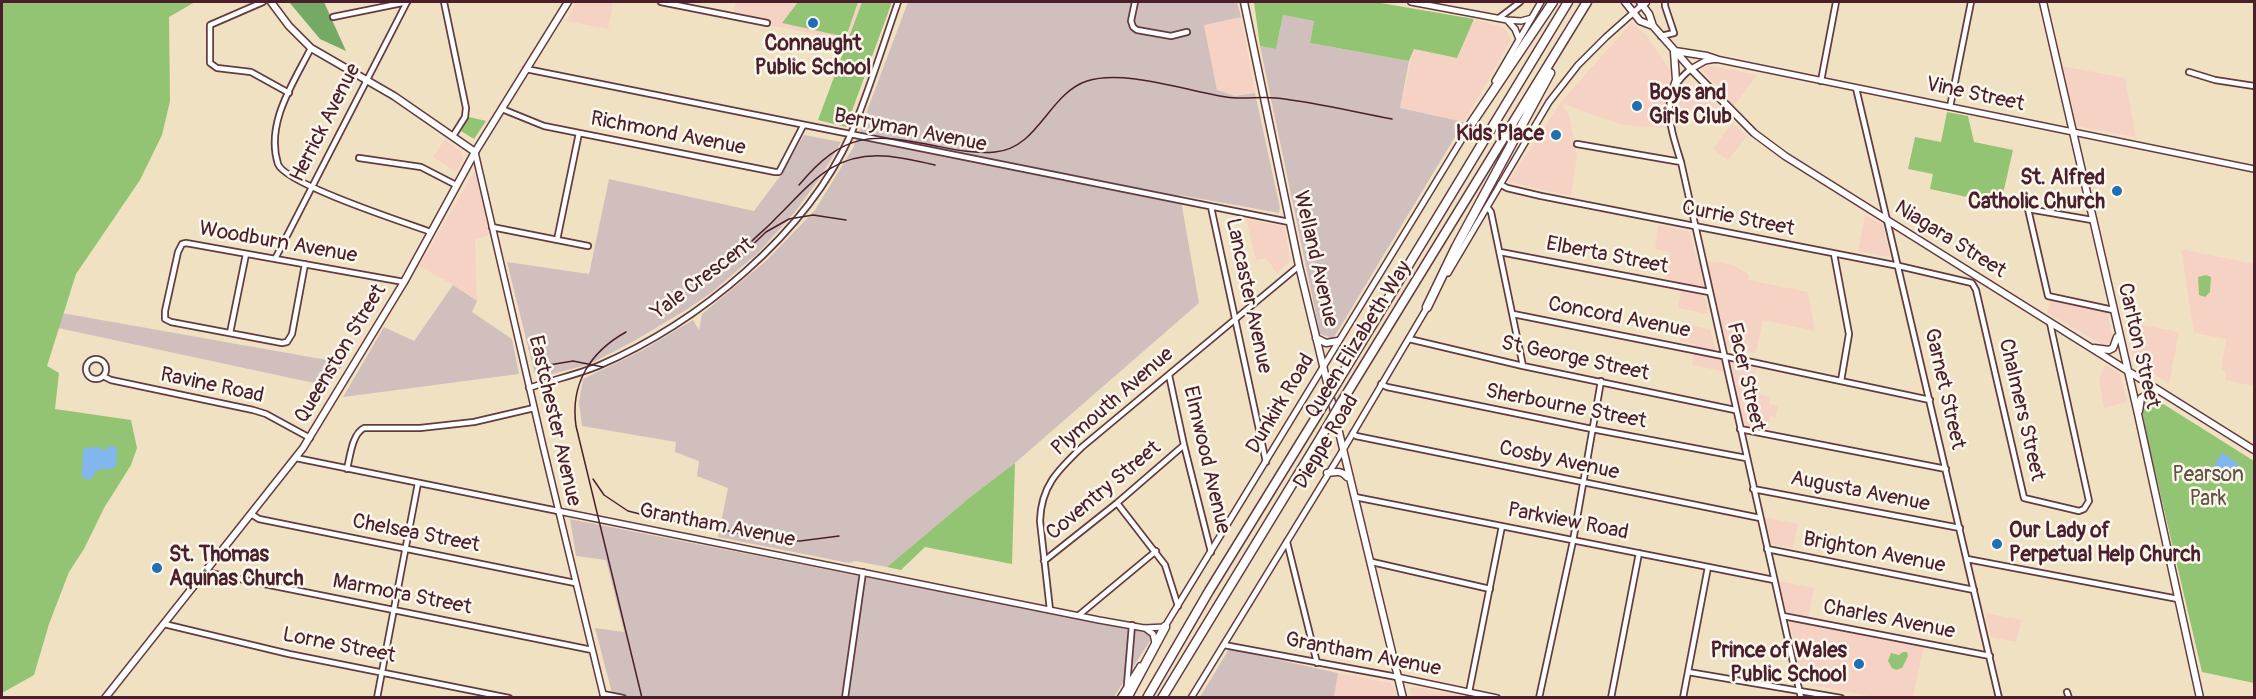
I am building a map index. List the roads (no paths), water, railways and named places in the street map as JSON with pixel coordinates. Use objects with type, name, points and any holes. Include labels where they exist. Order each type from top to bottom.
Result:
[{"type":"highway","points":[[1469,128],[1552,2]]},
{"type":"highway","name":"Queen Elizabeth Way","points":[[1147,698],[1209,591],[1568,2]]},
{"type":"highway","name":"Queen Elizabeth Way","points":[[1162,698],[1587,2]]},
{"type":"highway","points":[[1427,307],[1456,247],[1540,94],[1571,29]]},
{"type":"highway","points":[[1127,698],[1165,627]]},
{"type":"main road","points":[[271,2],[289,26],[311,48],[394,96],[475,152]]},
{"type":"main road","name":"Queenston Street","points":[[105,698],[310,438],[404,282],[475,152],[568,2]]},
{"type":"main road","name":"Welland Avenue","points":[[1244,2],[1289,222],[1322,368],[1372,562],[1403,698]]},
{"type":"main road","name":"Niagara Street","points":[[1625,2],[1640,21],[1653,26]]},
{"type":"main road","name":"Carlton Street","points":[[2043,2],[2126,370],[2138,414],[2200,698]]},
{"type":"main road","name":"Niagara Street","points":[[1642,3],[1653,26],[1674,51],[1754,133],[1785,156],[2254,450]]},
{"type":"main road","points":[[1673,89],[1676,80],[1674,51],[1716,59]]},
{"type":"main road","points":[[2090,347],[2103,350],[2113,348],[2118,333]]},
{"type":"main road","points":[[1316,337],[1326,343],[1338,341]]},
{"type":"main road","points":[[2138,414],[2141,398],[2157,390]]},
{"type":"main road","points":[[1327,473],[1337,471],[1344,473],[1350,480]]},
{"type":"street","points":[[263,2],[210,25],[210,63],[217,68],[251,72],[289,93]]},
{"type":"street","points":[[333,17],[407,2]]},
{"type":"street","name":"Herrick Avenue","points":[[275,259],[407,2]]},
{"type":"street","points":[[444,2],[466,108],[465,117],[453,136]]},
{"type":"street","points":[[446,9],[450,2]]},
{"type":"street","points":[[661,2],[767,23]]},
{"type":"street","name":"Yale Crescent","points":[[529,388],[590,369],[632,350],[694,312],[766,254],[831,171],[850,135],[898,2]]},
{"type":"street","points":[[1135,2],[1131,21],[1137,30],[1171,36],[1187,32]]},
{"type":"street","points":[[1411,2],[1507,20],[1521,21],[1532,18]]},
{"type":"street","points":[[1499,18],[1520,2]]},
{"type":"street","name":"Dunkirk Road","points":[[1165,627],[1469,128],[1541,2]]},
{"type":"street","points":[[1661,36],[1674,33],[1665,2]]},
{"type":"street","points":[[1821,81],[1836,2]]},
{"type":"street","points":[[1950,107],[1971,2]]},
{"type":"street","name":"Dieppe Road","points":[[1191,698],[1343,450],[1541,114],[1559,89],[1606,37],[1642,3]]},
{"type":"street","points":[[1507,20],[1515,29],[1519,39]]},
{"type":"street","points":[[311,48],[289,93],[277,125],[275,146],[278,165],[284,173],[312,188],[431,232]]},
{"type":"street","points":[[1673,89],[1681,77],[1691,69],[1705,61],[1716,59]]},
{"type":"street","name":"Vine Street","points":[[1716,59],[2254,169]]},
{"type":"street","name":"Berryman Avenue","points":[[526,69],[1289,222]]},
{"type":"street","points":[[2189,72],[2215,80],[2254,86]]},
{"type":"street","name":"Garnet Street","points":[[1856,88],[1999,698]]},
{"type":"street","name":"Facer Street","points":[[1673,89],[1669,120],[1681,162],[1801,698]]},
{"type":"street","name":"Richmond Avenue","points":[[502,110],[544,126],[775,172],[779,172],[803,126]]},
{"type":"street","points":[[557,240],[579,133]]},
{"type":"street","points":[[1577,144],[1681,162]]},
{"type":"street","name":"Eastchester Avenue","points":[[475,152],[603,696]]},
{"type":"street","points":[[359,158],[421,167],[456,186]]},
{"type":"street","name":"Currie Street","points":[[1500,184],[1507,188],[1541,196],[1694,228],[1899,266],[1971,283]]},
{"type":"street","name":"Lancaster Avenue","points":[[1211,207],[1266,462]]},
{"type":"street","points":[[1487,207],[1491,212],[1523,366]]},
{"type":"street","points":[[2092,220],[2028,209],[2048,296],[2113,310]]},
{"type":"street","points":[[492,227],[588,246]]},
{"type":"street","name":"Woodburn Avenue","points":[[230,333],[165,319],[178,252],[182,244],[197,244],[404,282]]},
{"type":"street","name":"Elberta Street","points":[[1500,252],[1709,292]]},
{"type":"street","points":[[246,254],[230,333],[282,343],[289,341],[305,264]]},
{"type":"street","points":[[1834,254],[1849,334],[1841,381]]},
{"type":"street","name":"Plymouth Avenue","points":[[1050,610],[1040,509],[1052,477],[1082,447],[1299,266]]},
{"type":"street","name":"Chalmers Street","points":[[1971,283],[1976,290],[2024,498],[2079,511],[2084,509],[2089,501],[2050,323]]},
{"type":"street","name":"Concord Avenue","points":[[1513,314],[1930,400]]},
{"type":"street","name":"St George Street","points":[[1409,339],[1523,366],[1735,410]]},
{"type":"street","name":"Ravine Road","points":[[103,376],[105,369],[102,362],[95,360],[88,363],[86,370],[89,377],[96,379],[103,376],[111,380],[267,414],[310,438]]},
{"type":"street","name":"Elmwood Avenue","points":[[1169,375],[1211,552]]},
{"type":"street","points":[[1539,698],[1573,541],[1601,381]]},
{"type":"street","name":"Sherbourne Street","points":[[1382,384],[1387,387],[1592,429],[1746,458]]},
{"type":"street","points":[[347,469],[356,437],[359,430],[364,428],[420,428],[474,422],[534,408]]},
{"type":"street","points":[[1740,429],[1946,469]]},
{"type":"street","name":"Cosby Avenue","points":[[1353,433],[1583,483],[1760,518]]},
{"type":"street","name":"Coventry Street","points":[[1044,561],[1117,503],[1184,445]]},
{"type":"street","name":"Grantham Avenue","points":[[296,458],[1050,610],[1144,628],[1165,627]]},
{"type":"street","points":[[376,698],[417,483]]},
{"type":"street","name":"Augusta Avenue","points":[[1753,489],[1960,528]]},
{"type":"street","name":"Parkview Road","points":[[1355,497],[1774,580]]},
{"type":"street","points":[[1117,503],[1165,565],[1178,606]]},
{"type":"street","name":"Chelsea Street","points":[[251,514],[259,519],[575,583]]},
{"type":"street","points":[[1469,692],[1502,526]]},
{"type":"street","points":[[1287,542],[1317,663]]},
{"type":"street","name":"Brighton Avenue","points":[[1767,549],[1974,590]]},
{"type":"street","points":[[1080,615],[1156,551]]},
{"type":"street","points":[[1611,698],[1639,553]]},
{"type":"street","points":[[1967,559],[2178,599]]},
{"type":"street","points":[[1372,562],[1490,589]]},
{"type":"street","points":[[1683,698],[1708,567]]},
{"type":"street","name":"Marmora Street","points":[[206,572],[592,650]]},
{"type":"street","points":[[845,698],[863,572]]},
{"type":"street","name":"Charles Avenue","points":[[1783,616],[1990,656]]},
{"type":"street","name":"Lorne Street","points":[[164,624],[177,629],[289,654],[509,698]]},
{"type":"street","points":[[1126,687],[1132,625]]},
{"type":"street","points":[[1120,698],[1154,646],[1153,634],[1144,628]]},
{"type":"street","name":"Grantham Avenue","points":[[1224,645],[1497,698]]},
{"type":"street","points":[[1688,672],[1841,698]]},
{"type":"street","points":[[603,696],[623,698]]},
{"type":"water","points":[[109,446],[117,447],[116,466],[112,469],[99,469],[90,479],[86,480],[81,474],[85,448],[98,447],[104,451]]},
{"type":"water","points":[[2222,453],[2239,464],[2231,477],[2214,466]]},
{"type":"railway","points":[[799,185],[830,154],[860,140],[894,139],[980,152],[995,152],[1010,148],[1033,131],[1062,97],[1087,81],[1102,78],[1137,79],[1232,98],[1291,100],[1392,119]]},
{"type":"railway","points":[[752,241],[811,183],[836,166],[850,160],[866,156],[884,156],[935,165]]},
{"type":"railway","points":[[720,270],[746,251],[766,232],[789,219],[813,215],[846,220]]},
{"type":"railway","points":[[626,332],[602,349],[585,371],[576,396],[575,411],[576,426],[642,698]]},
{"type":"railway","points":[[537,367],[573,361],[603,367]]},
{"type":"railway","points":[[593,479],[604,495],[628,511],[652,517],[783,541],[839,536]]},
{"type":"place","name":"Connaught Public School","points":[[813,23]]},
{"type":"place","name":"Boys and Girls Club","points":[[1637,106]]},
{"type":"place","name":"Kids Place","points":[[1556,135]]},
{"type":"place","name":"St. Alfred Catholic Church","points":[[2117,191]]},
{"type":"place","name":"Our Lady of Perpetual Help Church","points":[[1997,544]]},
{"type":"place","name":"St. Thomas Aquinas Church","points":[[157,568]]},
{"type":"place","name":"Prince of Wales Public School","points":[[1859,664]]},
{"type":"park label","name":"Pearson Park","points":[[2208,488]]}]
